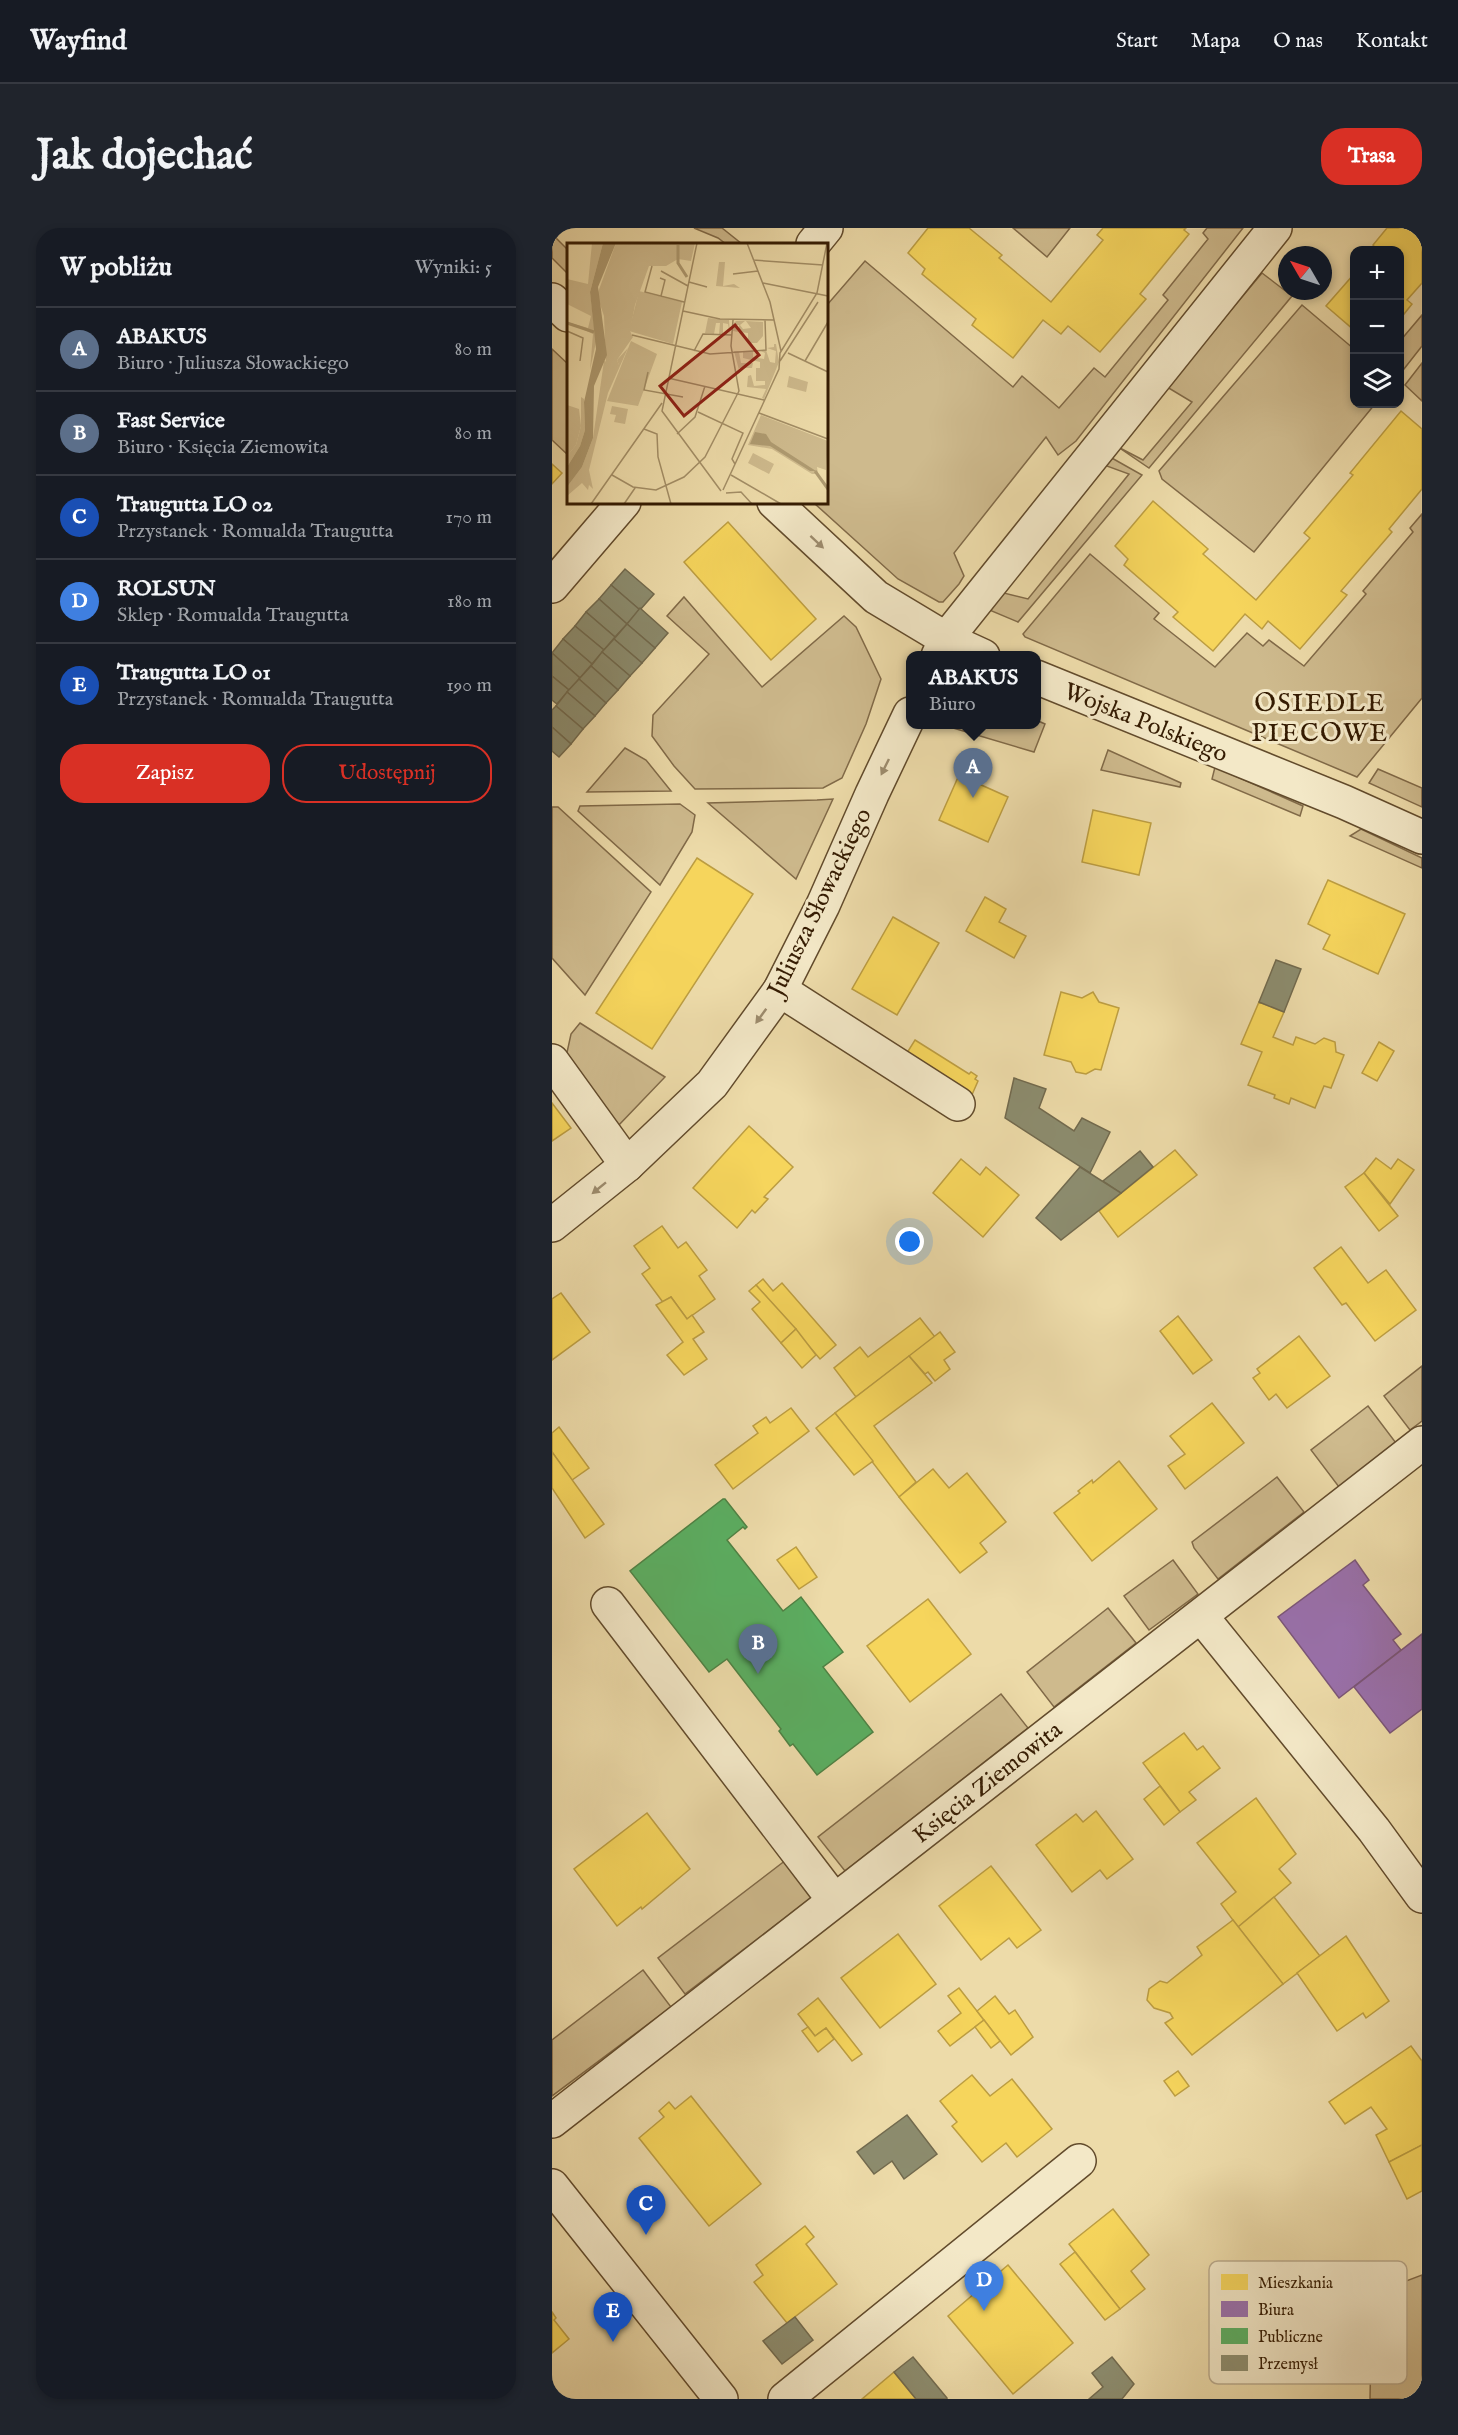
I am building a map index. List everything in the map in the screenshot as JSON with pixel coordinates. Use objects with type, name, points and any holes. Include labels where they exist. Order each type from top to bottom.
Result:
[{"type":"street","points":[[814,243],[826,228]]},
{"type":"street","points":[[942,647],[1275,228]]},
{"type":"street","points":[[552,300],[567,314]]},
{"type":"street","points":[[552,586],[622,504]]},
{"type":"street","points":[[776,504],[876,597],[942,647],[960,651]]},
{"type":"street","name":"Wojska Polskiego","points":[[1041,679],[1344,802],[1422,837]]},
{"type":"street","name":"Juliusza Słowackiego","points":[[552,1225],[627,1165],[712,1084],[780,990],[823,905],[906,722]]},
{"type":"street","points":[[780,990],[958,1104]]},
{"type":"street","points":[[552,1061],[627,1165]]},
{"type":"street","name":"Księcia Ziemowita","points":[[552,2121],[1422,1443]]},
{"type":"street","points":[[608,1604],[834,1900]]},
{"type":"street","points":[[1201,1616],[1374,1830],[1422,1896]]},
{"type":"street","points":[[785,2399],[1079,2161]]},
{"type":"street","points":[[552,2186],[721,2399]]},
{"type":"shaded area","points":[[694,228],[722,228],[741,243],[725,243]]},
{"type":"shaded area","points":[[1013,228],[1070,228],[1047,257]]},
{"type":"shaded area","points":[[1207,228],[1243,228],[1076,441],[1058,455],[1046,437],[954,553],[964,576],[943,602],[939,602],[898,579],[815,504],[828,504],[828,304],[865,261],[1013,387],[1022,376],[1059,408],[1094,368],[1105,377],[1168,300],[1163,295],[1208,239],[1203,233]]},
{"type":"shaded area","points":[[552,234],[567,249],[567,273],[552,258]]},
{"type":"shaded area","points":[[1262,273],[1278,285],[1278,300],[1289,300],[1149,468],[1118,447],[1143,460],[1192,402],[1167,387]]},
{"type":"shaded area","points":[[1302,305],[1350,346],[1350,408],[1372,408],[1254,552],[1162,479],[1159,471]]},
{"type":"shaded area","points":[[1422,315],[1422,346],[1404,369],[1404,354],[1404,336]]},
{"type":"shaded area","points":[[552,349],[567,363],[567,454],[552,440]]},
{"type":"shaded area","points":[[1422,363],[1422,401],[1405,385]]},
{"type":"shaded area","points":[[1110,457],[1142,475],[1018,622],[987,609],[1000,592],[1028,599],[1129,474],[1104,465]]},
{"type":"shaded area","points":[[1422,514],[1422,698],[1357,777],[1025,637],[1023,634],[1090,554],[1159,613],[1154,619],[1215,667],[1247,633],[1263,646],[1269,640],[1304,666],[1366,594],[1363,591],[1413,532],[1410,528]]},
{"type":"shaded area","points":[[684,597],[762,687],[844,616],[856,627],[881,679],[866,724],[842,778],[823,788],[695,789],[674,766],[652,736],[653,715],[709,654],[667,616]]},
{"type":"shaded area","points":[[1041,722],[1045,724],[1034,752],[956,729],[1041,729]]},
{"type":"shaded area","points":[[625,748],[646,760],[671,791],[587,792]]},
{"type":"shaded area","points":[[1108,750],[1181,783],[1180,787],[1101,770]]},
{"type":"shaded area","points":[[1215,767],[1303,806],[1300,816],[1212,779]]},
{"type":"shaded area","points":[[1378,769],[1422,788],[1422,807],[1369,783]]},
{"type":"shaded area","points":[[833,799],[796,879],[708,803],[817,800]]},
{"type":"shaded area","points":[[680,804],[695,815],[692,832],[660,885],[578,811],[580,806]]},
{"type":"shaded area","points":[[552,807],[558,807],[651,892],[585,995],[552,958]]},
{"type":"shaded area","points":[[1361,829],[1422,858],[1422,868],[1350,836]]},
{"type":"shaded area","points":[[580,1023],[665,1077],[616,1128],[566,1057],[571,1034]]},
{"type":"shaded area","points":[[1422,1366],[1422,1421],[1410,1430],[1384,1396]]},
{"type":"shaded area","points":[[1368,1406],[1396,1443],[1339,1487],[1311,1450]]},
{"type":"shaded area","points":[[1277,1477],[1304,1512],[1218,1579],[1194,1548],[1192,1542]]},
{"type":"shaded area","points":[[1173,1560],[1198,1594],[1149,1630],[1124,1596]]},
{"type":"shaded area","points":[[1108,1608],[1136,1643],[1054,1707],[1027,1672]]},
{"type":"shaded area","points":[[1001,1694],[1028,1728],[845,1871],[818,1837]]},
{"type":"shaded area","points":[[786,1860],[814,1896],[685,1994],[658,1958]]},
{"type":"shaded area","points":[[643,1970],[671,2007],[552,2096],[552,2040]]},
{"type":"shaded area","points":[[1422,2275],[1422,2399],[1370,2399],[1370,2384],[1407,2384],[1407,2281]]},
{"type":"building: Mieszkania","points":[[928,228],[969,228],[1002,255],[999,258],[1051,302],[1103,240],[1097,235],[1103,228],[1186,228],[1184,230],[1189,234],[1140,294],[1146,299],[1100,352],[1068,326],[1061,334],[1043,320],[1013,358],[972,325],[976,319],[922,274],[925,269],[908,253]]},
{"type":"building: Mieszkania","points":[[1387,228],[1422,228],[1422,283],[1407,300],[1412,304],[1404,314],[1404,246],[1373,245]]},
{"type":"building: Mieszkania","points":[[1350,279],[1350,327],[1326,306]]},
{"type":"building: Mieszkania","points":[[1401,411],[1422,429],[1422,489],[1389,529],[1392,532],[1341,591],[1347,595],[1300,649],[1268,621],[1262,629],[1245,614],[1213,651],[1173,617],[1178,612],[1124,565],[1128,559],[1115,546],[1153,501],[1208,549],[1203,554],[1256,600],[1310,538],[1304,533],[1353,475],[1350,473]]},
{"type":"building: Mieszkania","points":[[552,464],[562,473],[552,484]]},
{"type":"building: Mieszkania","points":[[728,522],[816,619],[771,660],[684,562]]},
{"type":"building: Mieszkania","points":[[959,775],[1008,797],[988,842],[939,820]]},
{"type":"building: Mieszkania","points":[[1093,810],[1151,823],[1139,875],[1082,862]]},
{"type":"building: Mieszkania","points":[[697,858],[753,894],[652,1049],[596,1013]]},
{"type":"building: Mieszkania","points":[[1328,880],[1405,914],[1378,974],[1323,949],[1330,935],[1308,924]]},
{"type":"building: Mieszkania","points":[[985,897],[1006,909],[999,922],[1026,936],[1014,958],[966,931]]},
{"type":"building: Mieszkania","points":[[893,917],[939,943],[897,1015],[852,989]]},
{"type":"building: Mieszkania","points":[[1061,992],[1082,998],[1093,992],[1099,1002],[1119,1008],[1101,1070],[1095,1069],[1086,1074],[1076,1072],[1071,1062],[1044,1055]]},
{"type":"building: Mieszkania","points":[[1259,1002],[1284,1012],[1273,1037],[1293,1045],[1296,1037],[1315,1044],[1324,1038],[1335,1042],[1336,1052],[1344,1055],[1331,1088],[1324,1086],[1315,1108],[1291,1098],[1289,1104],[1274,1098],[1275,1095],[1248,1085],[1262,1052],[1241,1044]]},
{"type":"building: Mieszkania","points":[[915,1040],[969,1074],[971,1072],[977,1076],[975,1079],[978,1081],[971,1097],[905,1056]]},
{"type":"building: Mieszkania","points":[[1379,1042],[1394,1051],[1377,1081],[1362,1073]]},
{"type":"building: Mieszkania","points":[[552,1103],[571,1128],[552,1141]]},
{"type":"building: Mieszkania","points":[[749,1126],[793,1167],[764,1197],[768,1199],[755,1213],[752,1210],[737,1228],[693,1188]]},
{"type":"building: Mieszkania","points":[[1175,1150],[1197,1175],[1118,1237],[1099,1211]]},
{"type":"building: Mieszkania","points":[[1376,1158],[1391,1169],[1398,1159],[1414,1170],[1390,1204],[1364,1173]]},
{"type":"building: Mieszkania","points":[[961,1159],[980,1175],[986,1167],[1019,1195],[983,1237],[933,1193]]},
{"type":"building: Mieszkania","points":[[1364,1173],[1398,1216],[1379,1231],[1345,1187]]},
{"type":"building: Mieszkania","points":[[662,1226],[678,1248],[686,1242],[707,1270],[699,1276],[715,1299],[687,1319],[671,1297],[662,1301],[642,1274],[650,1268],[634,1246]]},
{"type":"building: Mieszkania","points":[[1341,1247],[1368,1283],[1386,1270],[1416,1310],[1375,1341],[1346,1303],[1342,1305],[1314,1268]]},
{"type":"building: Mieszkania","points":[[763,1279],[773,1291],[782,1283],[836,1345],[820,1359],[756,1285]]},
{"type":"building: Mieszkania","points":[[756,1285],[796,1329],[781,1343],[752,1309],[760,1302],[749,1291]]},
{"type":"building: Mieszkania","points":[[561,1293],[590,1332],[552,1360],[552,1299]]},
{"type":"building: Mieszkania","points":[[671,1297],[687,1319],[692,1315],[704,1332],[693,1339],[707,1359],[684,1375],[667,1355],[683,1342],[656,1305]]},
{"type":"building: Mieszkania","points":[[1178,1316],[1212,1360],[1193,1374],[1160,1331]]},
{"type":"building: Mieszkania","points":[[920,1318],[935,1337],[856,1397],[834,1368],[860,1347],[868,1357]]},
{"type":"building: Mieszkania","points":[[796,1329],[816,1355],[802,1368],[781,1343]]},
{"type":"building: Mieszkania","points":[[940,1332],[955,1352],[944,1360],[950,1369],[935,1381],[928,1372],[925,1374],[909,1356]]},
{"type":"building: Mieszkania","points":[[1299,1336],[1330,1376],[1287,1408],[1276,1394],[1269,1400],[1253,1378],[1260,1373],[1257,1369]]},
{"type":"building: Mieszkania","points":[[909,1356],[932,1383],[874,1426],[916,1482],[899,1497],[835,1413]]},
{"type":"building: Mieszkania","points":[[1212,1403],[1244,1443],[1185,1489],[1168,1466],[1185,1454],[1170,1436]]},
{"type":"building: Mieszkania","points":[[791,1408],[809,1431],[733,1489],[715,1465],[758,1433],[753,1426],[766,1417],[770,1423]]},
{"type":"building: Mieszkania","points":[[835,1413],[873,1461],[854,1475],[816,1428]]},
{"type":"building: Mieszkania","points":[[559,1427],[589,1468],[572,1480],[552,1452],[552,1433]]},
{"type":"building: Mieszkania","points":[[552,1452],[604,1524],[585,1538],[552,1488]]},
{"type":"building: Mieszkania","points":[[1119,1461],[1157,1509],[1092,1561],[1054,1513],[1080,1493],[1078,1491],[1092,1480],[1093,1483]]},
{"type":"building: Mieszkania","points":[[933,1469],[949,1488],[967,1473],[1006,1522],[980,1543],[987,1552],[960,1573],[899,1497]]},
{"type":"building: Mieszkania","points":[[796,1547],[817,1577],[799,1589],[777,1560]]},
{"type":"building: Mieszkania","points":[[928,1599],[971,1654],[910,1702],[867,1646]]},
{"type":"building: Mieszkania","points":[[1184,1733],[1197,1750],[1203,1746],[1220,1768],[1189,1792],[1196,1800],[1180,1812],[1143,1763]]},
{"type":"building: Mieszkania","points":[[1160,1786],[1180,1812],[1164,1825],[1144,1799]]},
{"type":"building: Mieszkania","points":[[1256,1798],[1296,1854],[1279,1869],[1291,1883],[1238,1927],[1221,1904],[1236,1892],[1197,1843]]},
{"type":"building: Mieszkania","points":[[1096,1811],[1133,1859],[1107,1879],[1100,1870],[1072,1892],[1036,1845],[1076,1814],[1083,1822]]},
{"type":"building: Mieszkania","points":[[647,1813],[690,1869],[642,1909],[641,1907],[617,1926],[574,1869]]},
{"type":"building: Mieszkania","points":[[991,1866],[1041,1930],[1017,1948],[1009,1938],[981,1960],[939,1906]]},
{"type":"building: Mieszkania","points":[[1274,1897],[1320,1956],[1283,1984],[1238,1927]]},
{"type":"building: Mieszkania","points":[[1233,1920],[1283,1984],[1192,2055],[1165,2023],[1173,2018],[1170,2013],[1154,2008],[1147,2000],[1149,1989],[1160,1981],[1167,1983],[1202,1955],[1197,1947]]},
{"type":"building: Mieszkania","points":[[898,1934],[936,1984],[880,2028],[841,1978]]},
{"type":"building: Mieszkania","points":[[1346,1936],[1389,2001],[1366,2018],[1363,2013],[1337,2031],[1297,1973]]},
{"type":"building: Mieszkania","points":[[959,1988],[984,2020],[950,2046],[938,2031],[961,2013],[948,1996]]},
{"type":"building: Mieszkania","points":[[995,1996],[1009,2014],[1015,2010],[1033,2037],[1011,2055],[977,2011]]},
{"type":"building: Mieszkania","points":[[818,1998],[862,2054],[852,2061],[826,2028],[815,2036],[798,2014]]},
{"type":"building: Mieszkania","points":[[984,2020],[1000,2041],[991,2048],[975,2027]]},
{"type":"building: Mieszkania","points":[[808,2027],[815,2036],[826,2028],[834,2039],[818,2052],[802,2031]]},
{"type":"building: Mieszkania","points":[[1411,2046],[1422,2061],[1422,2145],[1389,2162],[1376,2135],[1387,2129],[1371,2107],[1345,2124],[1329,2102]]},
{"type":"building: Mieszkania","points":[[1178,2071],[1189,2086],[1175,2096],[1164,2081]]},
{"type":"building: Mieszkania","points":[[972,2075],[990,2096],[1012,2079],[1052,2129],[1017,2157],[1006,2143],[982,2162],[952,2126],[957,2122],[940,2101]]},
{"type":"building: Mieszkania","points":[[691,2096],[761,2184],[709,2226],[639,2138],[664,2117],[659,2111],[669,2102],[675,2109]]},
{"type":"building: Mieszkania","points":[[1422,2145],[1422,2191],[1407,2199],[1389,2162]]},
{"type":"building: Mieszkania","points":[[1113,2209],[1149,2255],[1131,2271],[1145,2289],[1120,2309],[1069,2244]]},
{"type":"building: Mieszkania","points":[[805,2226],[814,2237],[806,2244],[837,2284],[787,2323],[754,2282],[763,2275],[756,2265]]},
{"type":"building: Mieszkania","points":[[1075,2252],[1120,2309],[1105,2320],[1060,2264]]},
{"type":"building: Mieszkania","points":[[1008,2265],[1073,2343],[1013,2394],[948,2316]]},
{"type":"building: Mieszkania","points":[[552,2312],[556,2318],[554,2320],[569,2339],[552,2353]]},
{"type":"building: Mieszkania","points":[[894,2372],[916,2399],[862,2399]]},
{"type":"building: Biura","points":[[1355,1560],[1369,1580],[1363,1585],[1401,1634],[1393,1640],[1401,1650],[1339,1698],[1278,1617]]},
{"type":"building: Biura","points":[[1422,1634],[1422,1709],[1390,1733],[1354,1687]]},
{"type":"building: Publiczne","points":[[723,1499],[747,1527],[745,1529],[743,1527],[727,1540],[783,1611],[801,1597],[843,1652],[823,1667],[873,1732],[817,1775],[793,1744],[790,1746],[779,1731],[781,1729],[727,1659],[709,1672],[630,1571]]},
{"type":"building: Przemysł","points":[[625,569],[654,594],[640,610],[611,585]]},
{"type":"building: Przemysł","points":[[611,585],[640,610],[627,624],[599,599]]},
{"type":"building: Przemysł","points":[[599,599],[627,624],[615,637],[586,612]]},
{"type":"building: Przemysł","points":[[640,608],[668,633],[655,648],[627,624]]},
{"type":"building: Przemysł","points":[[586,612],[615,637],[604,650],[575,626]]},
{"type":"building: Przemysł","points":[[627,624],[655,648],[642,663],[614,639]]},
{"type":"building: Przemysł","points":[[575,626],[604,650],[592,664],[563,639]]},
{"type":"building: Przemysł","points":[[563,639],[592,664],[580,678],[552,653]]},
{"type":"building: Przemysł","points":[[614,639],[642,663],[630,676],[602,652]]},
{"type":"building: Przemysł","points":[[602,652],[630,676],[618,690],[591,666]]},
{"type":"building: Przemysł","points":[[552,653],[580,678],[569,690],[552,676]]},
{"type":"building: Przemysł","points":[[591,666],[618,690],[606,703],[579,679]]},
{"type":"building: Przemysł","points":[[552,676],[569,690],[557,704],[552,700]]},
{"type":"building: Przemysł","points":[[579,679],[606,703],[595,716],[567,692]]},
{"type":"building: Przemysł","points":[[567,692],[595,716],[583,729],[556,706]]},
{"type":"building: Przemysł","points":[[556,706],[583,729],[571,744],[552,727],[552,710]]},
{"type":"building: Przemysł","points":[[552,727],[571,744],[559,757],[552,751]]},
{"type":"building: Przemysł","points":[[1276,960],[1301,969],[1284,1012],[1259,1002]]},
{"type":"building: Przemysł","points":[[1014,1078],[1046,1089],[1039,1108],[1074,1131],[1082,1118],[1110,1132],[1090,1173],[1005,1118]]},
{"type":"building: Przemysł","points":[[1140,1151],[1153,1167],[1121,1193],[1103,1181]]},
{"type":"building: Przemysł","points":[[1080,1167],[1121,1193],[1061,1240],[1036,1218]]},
{"type":"building: Przemysł","points":[[907,2115],[937,2154],[904,2179],[892,2161],[874,2174],[857,2152]]},
{"type":"building: Przemysł","points":[[795,2317],[813,2340],[782,2364],[763,2341]]},
{"type":"building: Przemysł","points":[[913,2357],[947,2399],[916,2399],[894,2372]]},
{"type":"building: Przemysł","points":[[1112,2357],[1134,2384],[1122,2399],[1089,2399],[1103,2387],[1092,2373]]},
{"type":"place","name":"ABAKUS","points":[[973,798]]},
{"type":"place","name":"Fast Service","points":[[758,1674]]},
{"type":"place","name":"Traugutta LO 02","points":[[646,2235]]},
{"type":"place","name":"ROLSUN","points":[[984,2311]]},
{"type":"place","name":"Traugutta LO 01","points":[[613,2342]]},
{"type":"district","name":"OSIEDLE PIECOWE","points":[[1320,717]]}]
